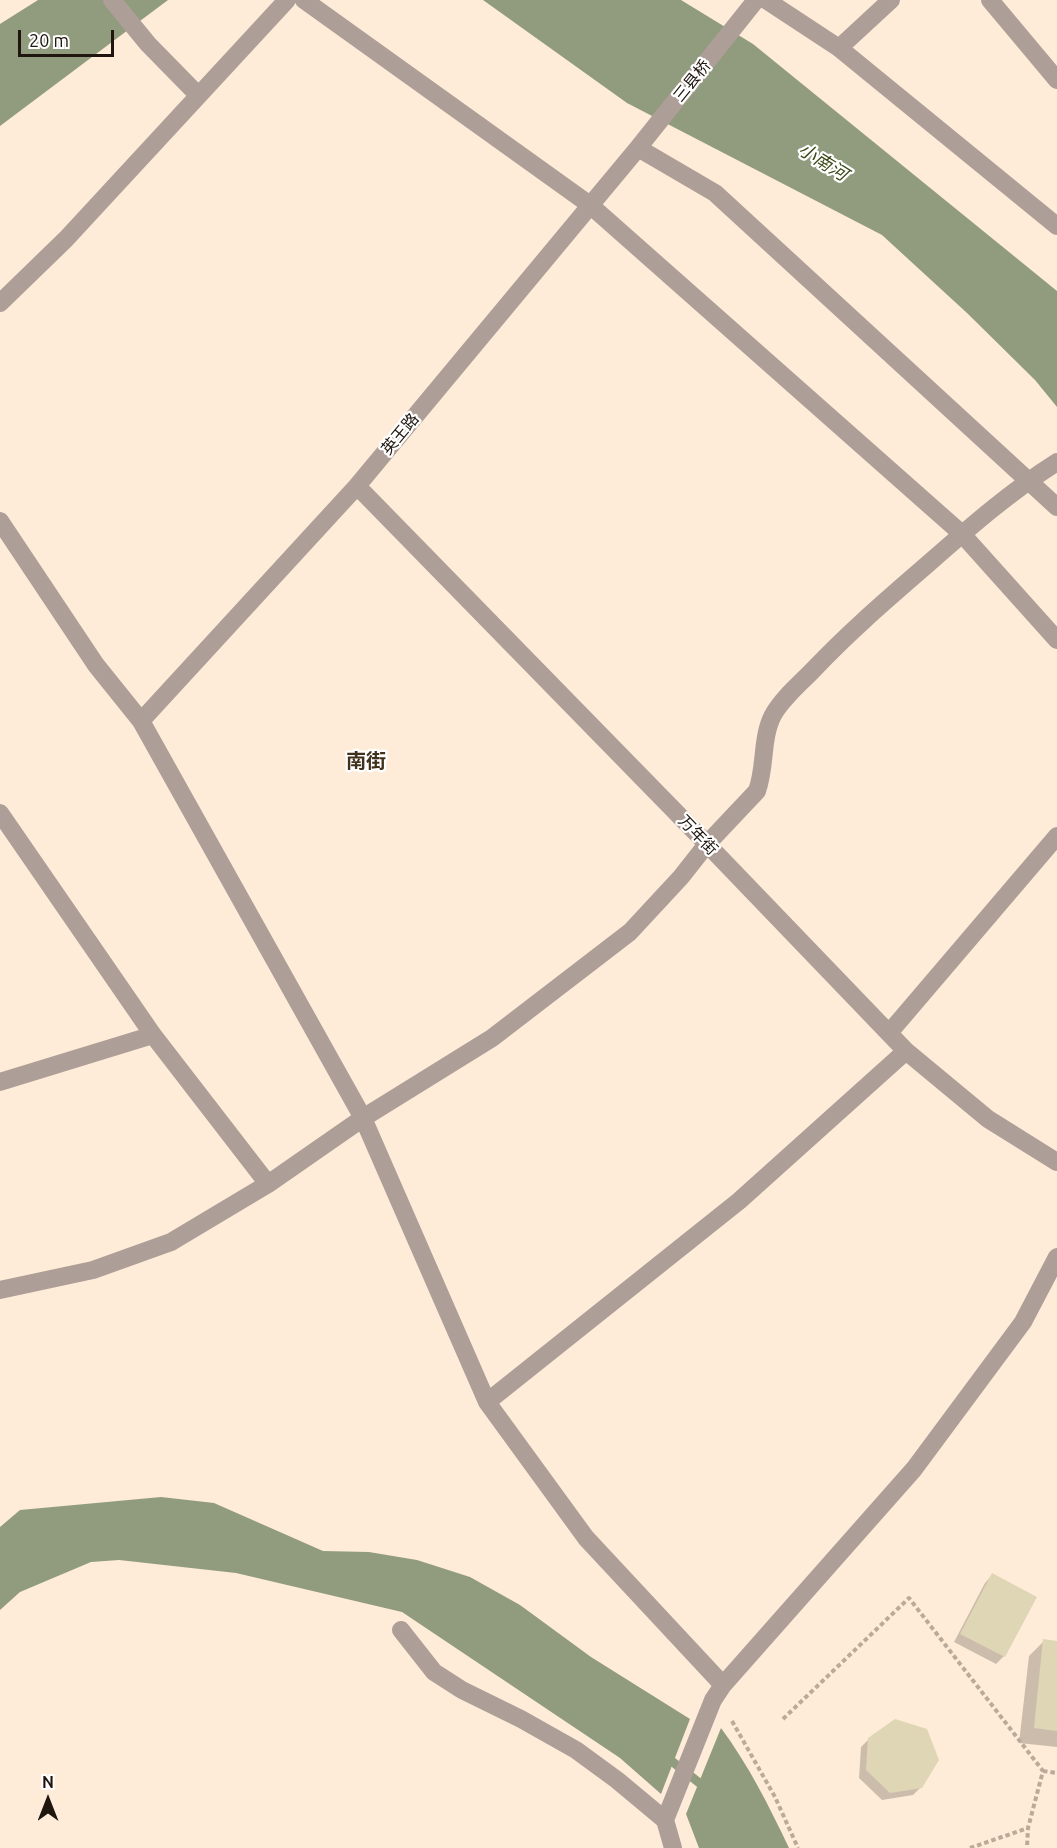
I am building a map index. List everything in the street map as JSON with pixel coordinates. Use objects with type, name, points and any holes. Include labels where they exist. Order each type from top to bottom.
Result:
[{"type":"street","points":[[111,0],[148,44],[198,95]]},
{"type":"street","points":[[0,303],[66,239],[287,0]]},
{"type":"street","points":[[304,0],[590,205],[962,534],[1057,640]]},
{"type":"street","name":"三县桥","points":[[642,142],[756,0]]},
{"type":"street","points":[[766,0],[839,48],[1057,226]]},
{"type":"street","points":[[839,48],[891,0]]},
{"type":"street","points":[[990,0],[1057,80]]},
{"type":"street","points":[[642,142],[715,193],[1057,507]]},
{"type":"street","name":"英王路","points":[[141,721],[357,486],[642,142]]},
{"type":"street","points":[[0,1290],[93,1270],[171,1242],[268,1184],[363,1118],[492,1038],[630,932],[681,877],[706,844],[757,790],[761,779],[768,729],[781,704],[839,643],[962,534],[1027,481],[1057,462]]},
{"type":"street","name":"万年街","points":[[357,486],[906,1051],[988,1119],[1057,1162]]},
{"type":"street","points":[[0,521],[96,665],[141,721],[363,1118],[487,1402],[586,1538],[718,1692]]},
{"type":"street","points":[[0,813],[153,1035],[268,1184]]},
{"type":"street","points":[[888,1033],[1057,836]]},
{"type":"street","points":[[0,1082],[153,1035]]},
{"type":"street","points":[[487,1402],[739,1201],[906,1051]]},
{"type":"street","points":[[665,1820],[718,1692],[914,1469],[1023,1322],[1057,1257]]},
{"type":"street","points":[[401,1630],[434,1672],[462,1690],[521,1719],[576,1750],[617,1780],[665,1820],[673,1848]]},
{"type":"path","points":[[783,1719],[909,1599],[1043,1772],[1057,1773]]},
{"type":"path","points":[[731,1718],[774,1797],[798,1848]]},
{"type":"path","points":[[1027,1848],[1029,1828],[1043,1772]]},
{"type":"path","points":[[970,1848],[1029,1828]]},
{"type":"water","points":[[38,0],[168,0],[0,126],[0,24]]},
{"type":"water","name":"小南河","points":[[483,0],[681,0],[753,44],[1057,291],[1057,407],[1035,380],[967,313],[882,235],[627,103]]},
{"type":"water","points":[[161,1497],[214,1503],[323,1551],[369,1552],[417,1560],[470,1577],[520,1605],[591,1657],[690,1719],[661,1794],[620,1758],[402,1612],[236,1573],[119,1560],[91,1562],[20,1592],[0,1610],[0,1527],[20,1510]]},
{"type":"water","points":[[721,1728],[758,1786],[789,1848],[699,1848],[686,1814]]},
{"type":"building","points":[[992,1573],[1037,1597],[1005,1657],[960,1634]]},
{"type":"building","points":[[1043,1639],[1057,1641],[1057,1731],[1034,1728]]},
{"type":"building","points":[[895,1719],[927,1729],[939,1760],[922,1788],[890,1793],[866,1770],[868,1738]]},
{"type":"waterway","points":[[664,1755],[707,1789]]},
{"type":"district","name":"南街","points":[[366,761]]}]
